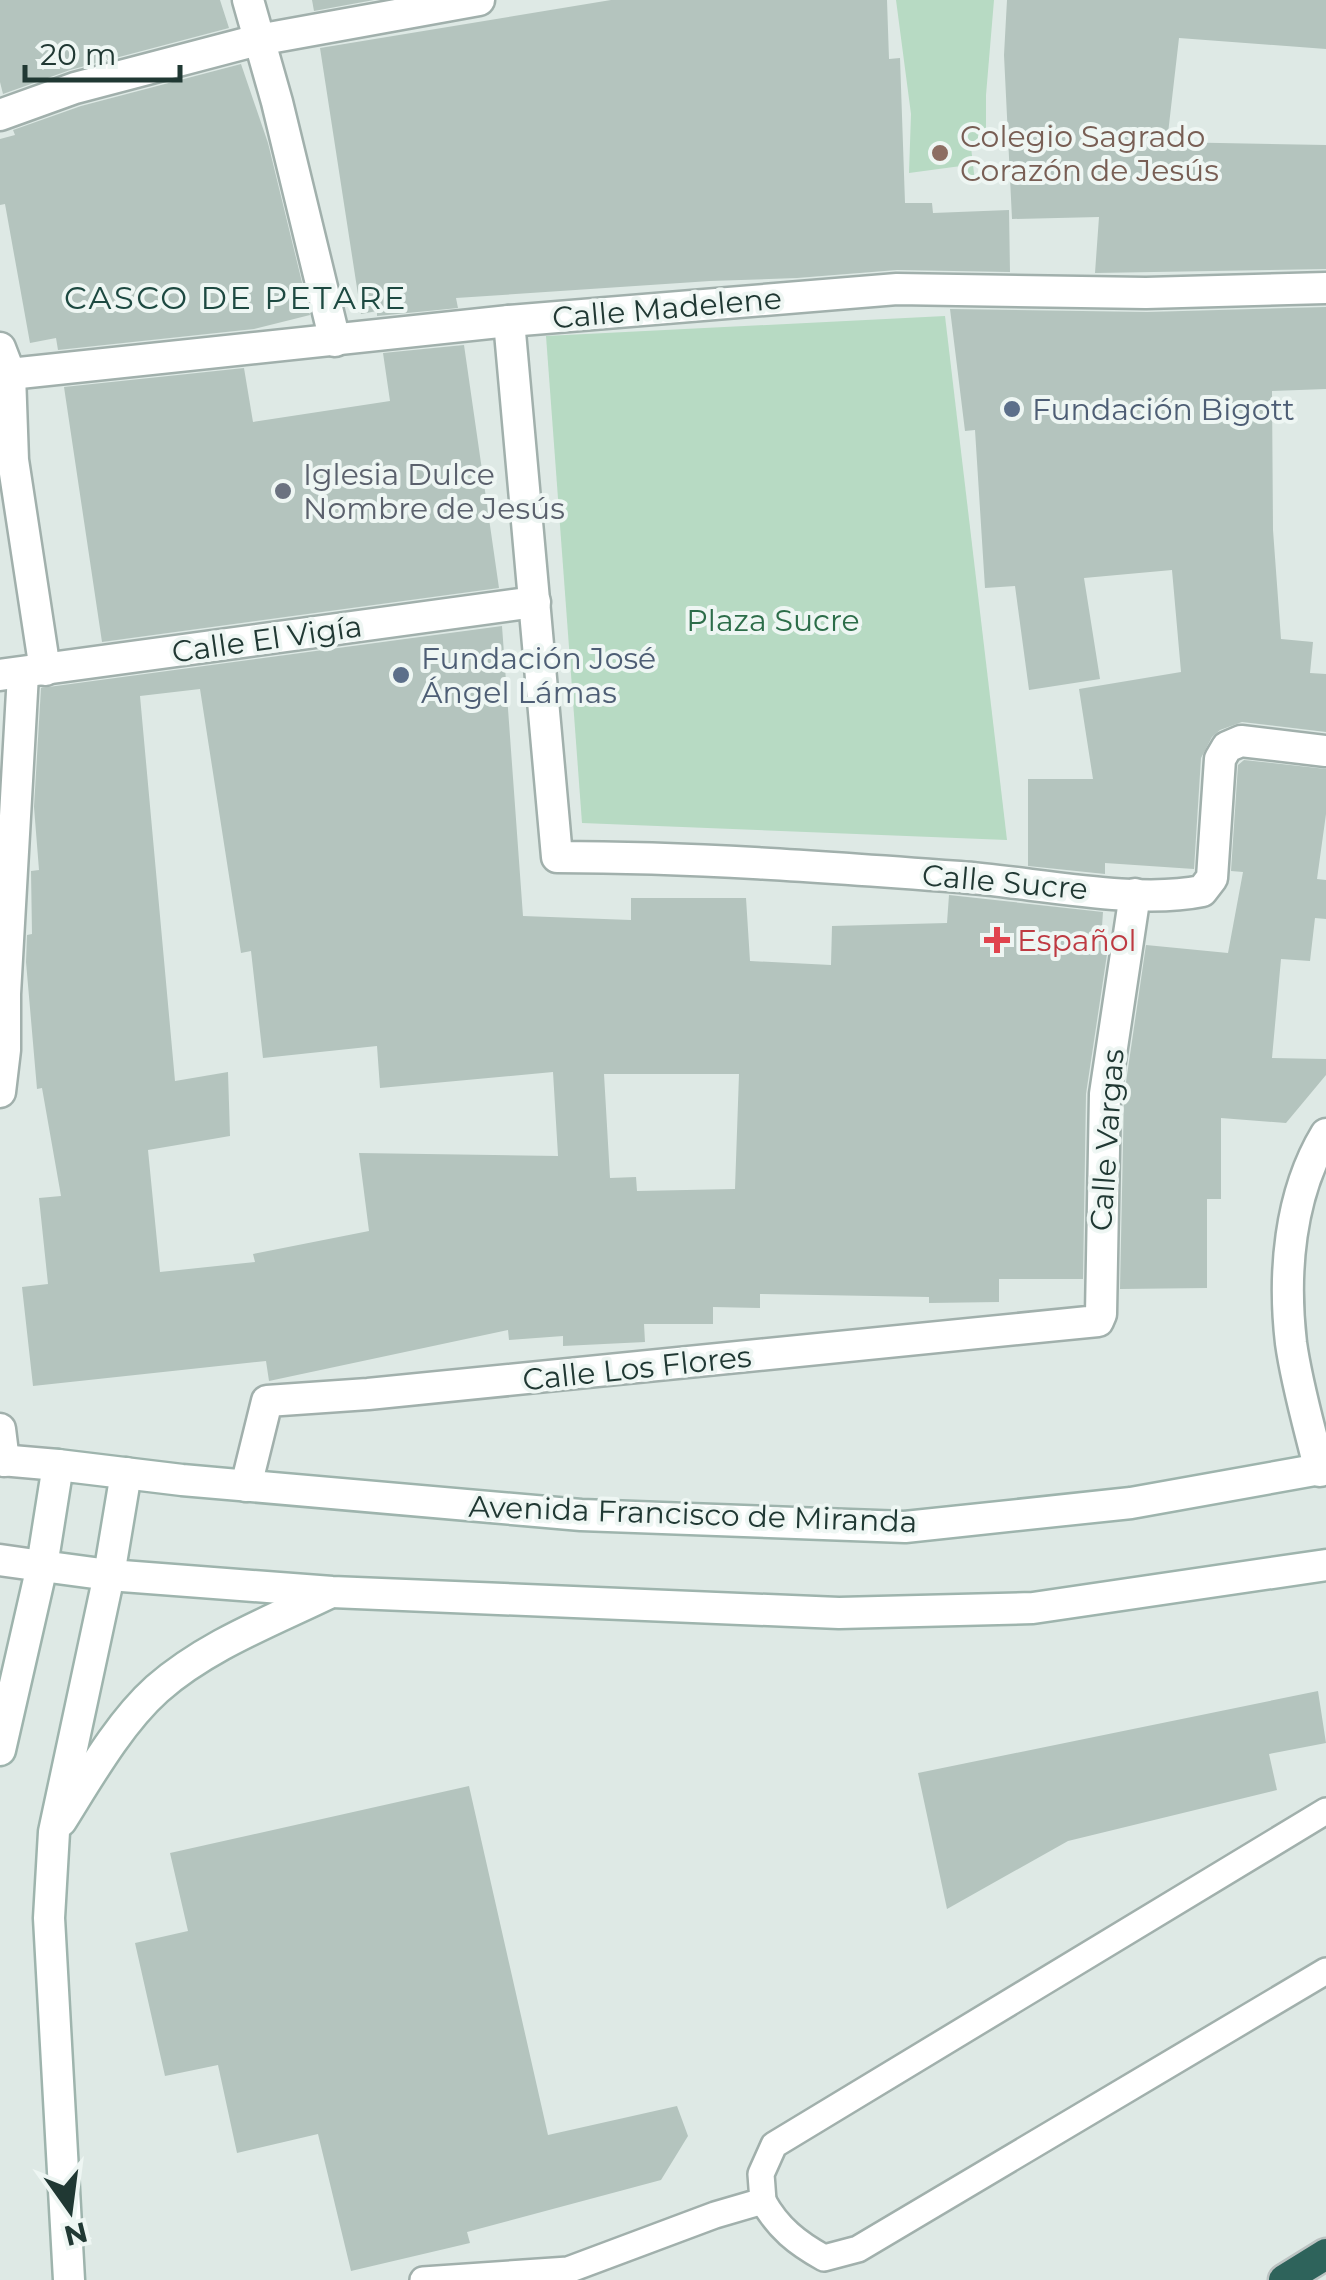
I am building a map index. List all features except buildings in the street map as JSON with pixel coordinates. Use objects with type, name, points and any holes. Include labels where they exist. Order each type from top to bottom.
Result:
[{"type":"highway","points":[[1284,2280],[1326,2254]]},
{"type":"street","points":[[248,0],[335,341]]},
{"type":"street","points":[[0,115],[76,88],[258,40],[479,0]]},
{"type":"street","name":"Calle Madelene","points":[[5,361],[335,341],[508,321],[898,289],[1146,293],[1326,288]]},
{"type":"street","points":[[508,321],[535,602]]},
{"type":"street","points":[[0,1092],[23,673],[5,361]]},
{"type":"street","name":"Calle El Vigía","points":[[23,673],[535,602]]},
{"type":"street","name":"Calle Sucre","points":[[535,602],[557,857],[642,857],[1184,895],[1202,892],[1212,878],[1220,759],[1227,747],[1241,741],[1326,751]]},
{"type":"street","name":"Calle Vargas","points":[[1093,1324],[1102,1314],[1104,1094],[1135,894]]},
{"type":"street","points":[[1323,1470],[1292,1344],[1289,1273],[1296,1206],[1326,1134]]},
{"type":"street","name":"Calle Los Flores","points":[[246,1486],[266,1401],[1093,1324]]},
{"type":"street","points":[[0,1429],[2,1461]]},
{"type":"street","name":"Avenida Francisco de Miranda","points":[[2,1461],[580,1515],[905,1526],[1131,1503],[1323,1470]]},
{"type":"street","points":[[0,1750],[42,1566],[58,1465]]},
{"type":"street","points":[[69,2280],[49,1918],[54,1832],[109,1575],[126,1473]]},
{"type":"street","points":[[0,1560],[109,1575],[332,1592],[840,1613],[1033,1608],[1326,1565]]},
{"type":"street","points":[[54,1832],[107,1750],[156,1690],[218,1646],[332,1592]]},
{"type":"lane","points":[[1326,1811],[774,2145],[761,2174],[763,2201],[776,2224],[824,2258],[858,2249],[1326,1971]]},
{"type":"lane","points":[[423,2280],[568,2270],[714,2215],[763,2201]]},
{"type":"green space","points":[[896,0],[994,0],[986,148],[971,147],[975,182],[961,166],[909,173],[911,114]]},
{"type":"green space","name":"Plaza Sucre","points":[[945,316],[1007,840],[582,823],[546,336]]},
{"type":"place","name":"Colegio Sagrado Corazón de Jesús","points":[[940,153]]},
{"type":"place","name":"Fundación Bigott","points":[[1012,409]]},
{"type":"place","name":"Iglesia Dulce Nombre de Jesús","points":[[283,491]]},
{"type":"place","name":"Fundación José Ángel Lámas","points":[[401,675]]},
{"type":"place","name":"Español","points":[[997,940]]},
{"type":"district","name":"CASCO DE PETARE","points":[[236,297]]}]
